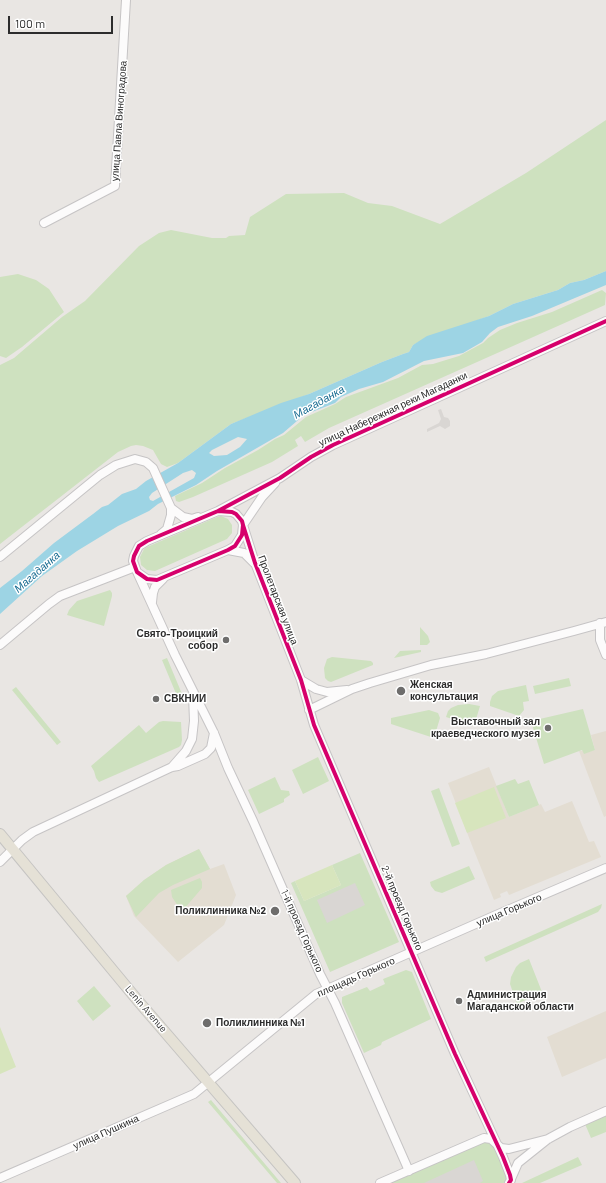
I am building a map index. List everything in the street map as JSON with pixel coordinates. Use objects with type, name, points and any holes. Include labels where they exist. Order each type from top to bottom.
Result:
[{"type":"main road","name":"Lenin Avenue","points":[[0,834],[134,996],[295,1183]]},
{"type":"street","name":"улица Павла Виноградова","points":[[44,223],[115,186],[126,0]]},
{"type":"street","name":"улица Набережная реки Магаданки","points":[[136,569],[134,556],[136,550],[147,541],[218,511],[280,478],[310,457],[333,445],[606,322]]},
{"type":"street","points":[[0,557],[88,484],[108,470],[124,462],[135,459],[146,462],[153,468],[171,508],[178,515],[192,519],[208,516]]},
{"type":"street","name":"улица Набережная реки Магаданки","points":[[228,550],[235,546],[241,538],[243,525],[262,497],[280,478]]},
{"type":"street","points":[[159,536],[167,529],[171,516],[171,508]]},
{"type":"street","points":[[218,511],[226,510],[236,514],[242,521],[243,525]]},
{"type":"street","name":"Пролетарская улица","points":[[243,525],[254,563],[301,680]]},
{"type":"street","points":[[136,569],[146,580],[156,580],[164,578],[228,550]]},
{"type":"street","name":"Пролетарская улица","points":[[228,550],[244,553],[254,563]]},
{"type":"street","points":[[136,569],[193,692],[194,721],[192,739],[186,751],[172,767]]},
{"type":"street","points":[[0,645],[60,596],[136,569]]},
{"type":"street","points":[[152,602],[155,587],[164,578]]},
{"type":"street","points":[[310,710],[352,689],[431,665],[516,647],[603,622],[600,640],[606,655]]},
{"type":"street","points":[[301,680],[316,689],[327,692],[352,689]]},
{"type":"street","name":"2-й проезд Горького","points":[[301,680],[322,743],[455,1054],[510,1175],[510,1181]]},
{"type":"street","name":"1-й проезд Горького","points":[[193,692],[214,733],[409,1171]]},
{"type":"street","points":[[205,754],[211,748],[214,733]]},
{"type":"street","points":[[0,862],[22,840],[38,829],[172,767],[178,766],[205,754],[216,754],[224,758]]},
{"type":"street","name":"улица Горького","points":[[412,951],[606,868]]},
{"type":"street","name":"площадь Горького","points":[[209,1082],[308,999],[328,988],[412,951]]},
{"type":"street","name":"улица Пушкина","points":[[0,1178],[190,1096],[209,1082]]},
{"type":"street","points":[[510,1181],[518,1163],[548,1139],[570,1127],[606,1111]]},
{"type":"street","points":[[380,1183],[484,1138],[494,1140],[501,1148],[509,1149],[548,1139]]},
{"type":"shaded area","points":[[441,409],[444,417],[448,418],[450,421],[450,426],[445,429],[440,426],[427,432],[427,429],[439,423],[441,419],[438,410]]},
{"type":"shaded area","points":[[606,731],[606,816],[604,817],[579,751],[595,750],[591,735]]},
{"type":"shaded area","points":[[489,767],[509,817],[541,804],[545,812],[572,801],[589,842],[594,841],[601,857],[509,895],[507,891],[500,894],[501,897],[494,900],[448,783]]},
{"type":"shaded area","points":[[199,849],[210,869],[224,864],[236,895],[224,925],[178,962],[134,916],[126,896],[144,880],[166,865]]},
{"type":"shaded area","points":[[355,883],[365,905],[327,923],[317,900]]},
{"type":"shaded area","points":[[606,1011],[606,1058],[562,1077],[547,1037]]},
{"type":"shaded area","points":[[474,1160],[483,1181],[480,1183],[424,1183]]},
{"type":"green space","points":[[606,120],[606,271],[584,280],[570,283],[558,290],[513,304],[489,316],[417,343],[413,345],[409,352],[382,362],[309,394],[231,424],[178,463],[167,467],[161,464],[153,450],[143,446],[131,446],[118,452],[0,544],[0,365],[14,358],[62,317],[85,301],[139,246],[159,233],[171,230],[212,238],[226,238],[229,236],[245,235],[250,217],[286,194],[344,193],[368,203],[392,206],[440,224],[526,173]]},
{"type":"green space","points":[[18,274],[36,280],[49,289],[64,312],[22,347],[6,358],[0,356],[0,277]]},
{"type":"green space","points":[[602,290],[606,293],[605,305],[329,428],[305,442],[301,436],[295,440],[298,446],[272,462],[193,497],[179,502],[176,501],[175,496],[202,483],[225,468],[284,435],[306,417],[335,404],[346,397],[398,378],[422,365],[433,364],[459,356],[483,343],[500,330],[552,312]]},
{"type":"green space","points":[[221,516],[228,519],[232,525],[232,533],[227,539],[155,571],[147,570],[141,565],[140,557],[144,549],[147,547]]},
{"type":"green space","points":[[110,590],[112,596],[104,626],[67,615],[69,610],[77,601]]},
{"type":"green space","points":[[420,627],[428,636],[430,642],[427,645],[420,645]]},
{"type":"green space","points":[[421,650],[421,652],[394,658],[400,651]]},
{"type":"green space","points":[[332,657],[371,661],[373,665],[331,682],[325,678],[324,668],[327,659]]},
{"type":"green space","points":[[167,658],[182,694],[177,696],[162,660]]},
{"type":"green space","points":[[569,678],[571,686],[535,694],[533,686]]},
{"type":"green space","points":[[526,685],[529,701],[523,702],[524,710],[519,716],[490,706],[492,696],[498,691]]},
{"type":"green space","points":[[16,687],[61,742],[57,745],[12,690]]},
{"type":"green space","points":[[469,704],[480,706],[474,726],[446,717],[451,708],[458,705]]},
{"type":"green space","points":[[583,709],[595,750],[584,754],[582,750],[544,764],[531,721]]},
{"type":"green space","points":[[429,710],[438,713],[440,718],[434,738],[391,724],[391,718]]},
{"type":"green space","points":[[159,722],[181,722],[182,740],[179,747],[99,782],[91,766],[139,725],[146,733]]},
{"type":"green space","points":[[318,757],[329,781],[303,794],[292,770]]},
{"type":"green space","points":[[275,777],[281,790],[289,791],[290,795],[284,799],[284,802],[259,814],[248,790]]},
{"type":"green space","points":[[515,779],[518,784],[529,780],[539,805],[509,817],[496,786]]},
{"type":"green space","points":[[494,787],[506,818],[467,833],[455,803]]},
{"type":"green space","points":[[439,788],[460,844],[452,847],[431,791]]},
{"type":"green space","points":[[199,849],[210,869],[173,885],[159,893],[136,917],[126,896],[144,880],[166,865]]},
{"type":"green space","points":[[360,853],[399,942],[330,972],[291,883],[295,881],[304,901],[341,885],[332,865]]},
{"type":"green space","points":[[332,865],[341,885],[304,901],[295,881]]},
{"type":"green space","points":[[469,866],[475,879],[442,893],[435,891],[431,886],[430,882]]},
{"type":"green space","points":[[200,878],[202,888],[184,909],[178,906],[172,897],[171,890]]},
{"type":"green space","points":[[602,904],[598,912],[486,962],[484,957]]},
{"type":"green space","points":[[529,959],[542,992],[517,1004],[510,984],[511,977],[516,967],[520,963]]},
{"type":"green space","points":[[406,970],[412,972],[431,1019],[382,1042],[381,1045],[364,1053],[342,1003],[342,997],[367,987],[370,991],[385,984],[383,979]]},
{"type":"green space","points":[[94,986],[111,1006],[93,1021],[77,1001]]},
{"type":"green space","points":[[0,1027],[16,1067],[0,1074]]},
{"type":"green space","points":[[211,1100],[281,1183],[277,1183],[208,1102]]},
{"type":"green space","points":[[606,1115],[606,1132],[591,1138],[585,1124]]},
{"type":"green space","points":[[494,1140],[509,1183],[380,1183],[479,1141]]},
{"type":"green space","points":[[578,1157],[582,1165],[540,1183],[522,1183]]},
{"type":"water","name":"Магаданка","points":[[606,271],[606,285],[532,316],[498,327],[482,342],[463,353],[424,361],[383,382],[359,389],[341,397],[335,403],[304,415],[283,433],[217,471],[196,485],[118,526],[77,551],[42,576],[0,614],[0,588],[54,543],[102,507],[108,505],[122,494],[136,489],[146,481],[178,463],[231,424],[281,403],[309,394],[382,362],[409,352],[413,345],[427,336],[489,316],[513,304],[558,290],[570,283],[584,280]],"holes":[[[238,437],[247,439],[240,447],[227,455],[214,456],[209,453]],[[192,470],[196,473],[194,478],[153,501],[150,500],[149,497],[152,493],[183,473]]]},
{"type":"cycle path","points":[[218,511],[232,512],[242,521],[242,535],[235,546],[157,580],[147,579],[137,572],[133,561],[134,556],[139,546],[147,541],[218,511],[280,478],[311,457],[333,445],[606,321]]},
{"type":"cycle path","points":[[243,525],[255,563],[301,680],[314,725],[455,1054],[503,1157],[510,1175],[511,1180],[509,1183]]},
{"type":"place","name":"Свято-Троицкий собор","points":[[226,640]]},
{"type":"place","name":"Женская консультация","points":[[401,691]]},
{"type":"place","name":"СВКНИИ","points":[[156,699]]},
{"type":"place","name":"Выставочный зал краеведческого музея","points":[[548,728]]},
{"type":"place","name":"Поликлинника №2","points":[[275,911]]},
{"type":"place","name":"Администрация Магаданской области","points":[[459,1001]]},
{"type":"place","name":"Поликлинника №1","points":[[207,1023]]}]
